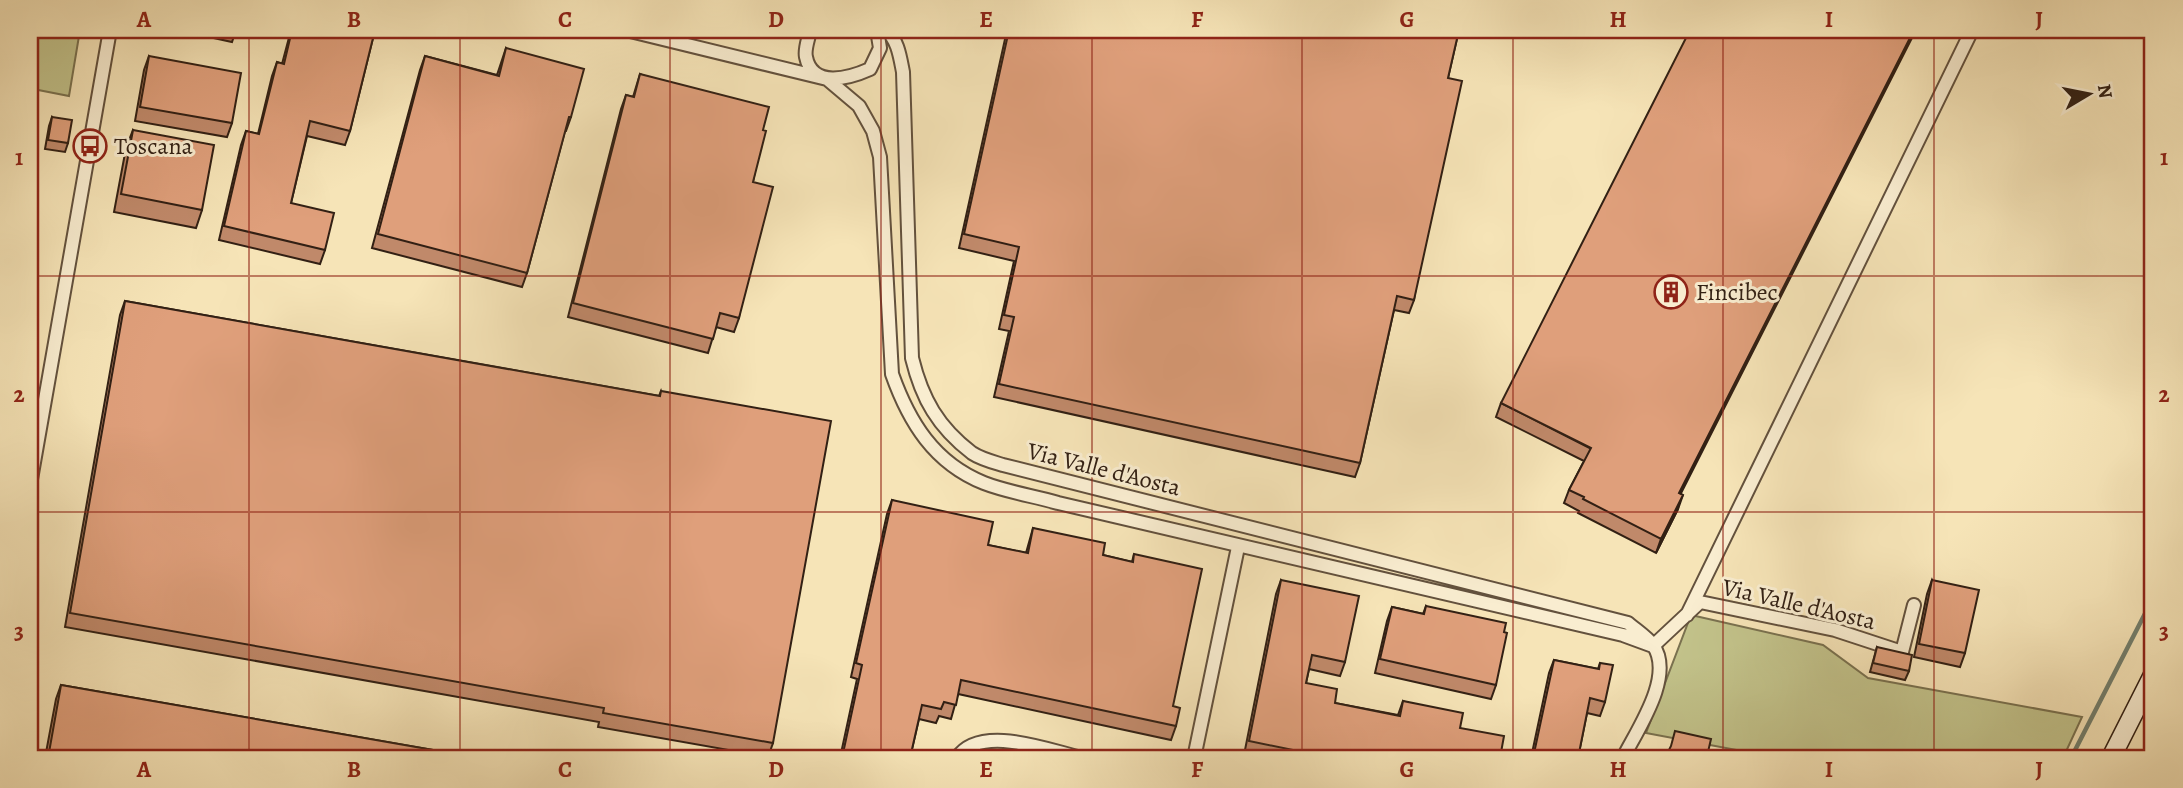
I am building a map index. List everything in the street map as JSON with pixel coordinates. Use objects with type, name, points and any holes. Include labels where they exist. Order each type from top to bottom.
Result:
[{"type":"street","points":[[30,485],[110,30]]},
{"type":"street","name":"Via Valle d'Aosta","points":[[626,30],[827,79],[851,77],[870,69],[880,48],[877,30]]},
{"type":"street","name":"Via Valle d'Aosta","points":[[810,30],[805,55],[810,68],[859,106],[873,131],[880,157],[892,374],[914,425],[943,458],[983,483],[1238,547],[1623,635],[1653,646]]},
{"type":"street","name":"Via Valle d'Aosta","points":[[886,30],[891,34],[899,53],[903,72],[912,358],[925,401],[937,418],[974,454],[1003,466],[1628,622],[1653,646]]},
{"type":"street","points":[[1686,615],[1972,30]]},
{"type":"street","points":[[1194,758],[1238,547]]},
{"type":"street","name":"Via Valle d'Aosta","points":[[1653,646],[1700,602],[1835,630],[1902,652],[1914,606]]},
{"type":"street","points":[[1623,758],[1658,688],[1660,665],[1653,646]]},
{"type":"street","points":[[2111,758],[2153,675]]},
{"type":"street","points":[[957,758],[979,742],[1020,741],[1082,758]]},
{"type":"green space","points":[[30,30],[80,30],[69,96],[33,89],[30,113]]},
{"type":"green space","points":[[1691,615],[1823,645],[1868,678],[2082,717],[2063,758],[1779,758],[1646,733]]},
{"type":"building","points":[[292,30],[375,30],[350,131],[310,121],[291,203],[334,213],[325,250],[224,226],[246,131],[259,134],[277,62],[284,64]]},
{"type":"building","points":[[1009,30],[1459,30],[1448,78],[1462,81],[1414,300],[1397,296],[1360,463],[999,384],[1014,317],[1004,315],[1019,247],[964,234]]},
{"type":"building","name":"Fincibec","points":[[1690,30],[1914,30],[1679,493],[1683,495],[1661,539],[1569,490],[1591,448],[1501,403]]},
{"type":"building","points":[[506,48],[584,69],[527,273],[378,234],[425,56],[499,76]]},
{"type":"building","points":[[149,56],[241,73],[232,123],[140,107]]},
{"type":"building","points":[[640,74],[769,107],[753,182],[773,187],[739,318],[720,313],[713,339],[573,303],[626,95],[634,97]]},
{"type":"building","points":[[52,117],[72,120],[68,143],[48,140]]},
{"type":"building","points":[[133,130],[214,145],[202,210],[121,194]]},
{"type":"building","points":[[125,301],[660,396],[661,391],[831,421],[773,743],[603,713],[604,708],[70,613]]},
{"type":"building","points":[[892,500],[993,522],[988,545],[1028,553],[1033,528],[1105,543],[1103,555],[1133,562],[1134,554],[1202,569],[1173,706],[1180,708],[1176,726],[961,680],[956,705],[944,702],[941,709],[922,705],[910,758],[842,758],[862,665],[856,663]]},
{"type":"building","points":[[1281,580],[1359,596],[1345,662],[1312,655],[1306,683],[1337,689],[1335,703],[1400,716],[1403,701],[1463,713],[1460,728],[1504,736],[1500,758],[1332,758],[1249,741]]},
{"type":"building","points":[[1932,580],[1979,590],[1965,653],[1919,644]]},
{"type":"building","points":[[1426,606],[1506,623],[1504,632],[1507,633],[1496,685],[1380,659],[1392,607],[1424,614]]},
{"type":"building","points":[[1877,647],[1912,655],[1909,671],[1873,663]]},
{"type":"building","points":[[1554,660],[1599,669],[1600,663],[1613,665],[1605,702],[1590,698],[1578,758],[1533,758]]},
{"type":"building","points":[[61,685],[479,758],[48,758]]},
{"type":"building","points":[[1675,731],[1711,739],[1708,752],[1734,758],[1665,758]]},
{"type":"waterway","points":[[2071,758],[2153,598]]},
{"type":"place","name":"Toscana","points":[[90,146]]},
{"type":"place","name":"Fincibec","points":[[1671,292]]}]
